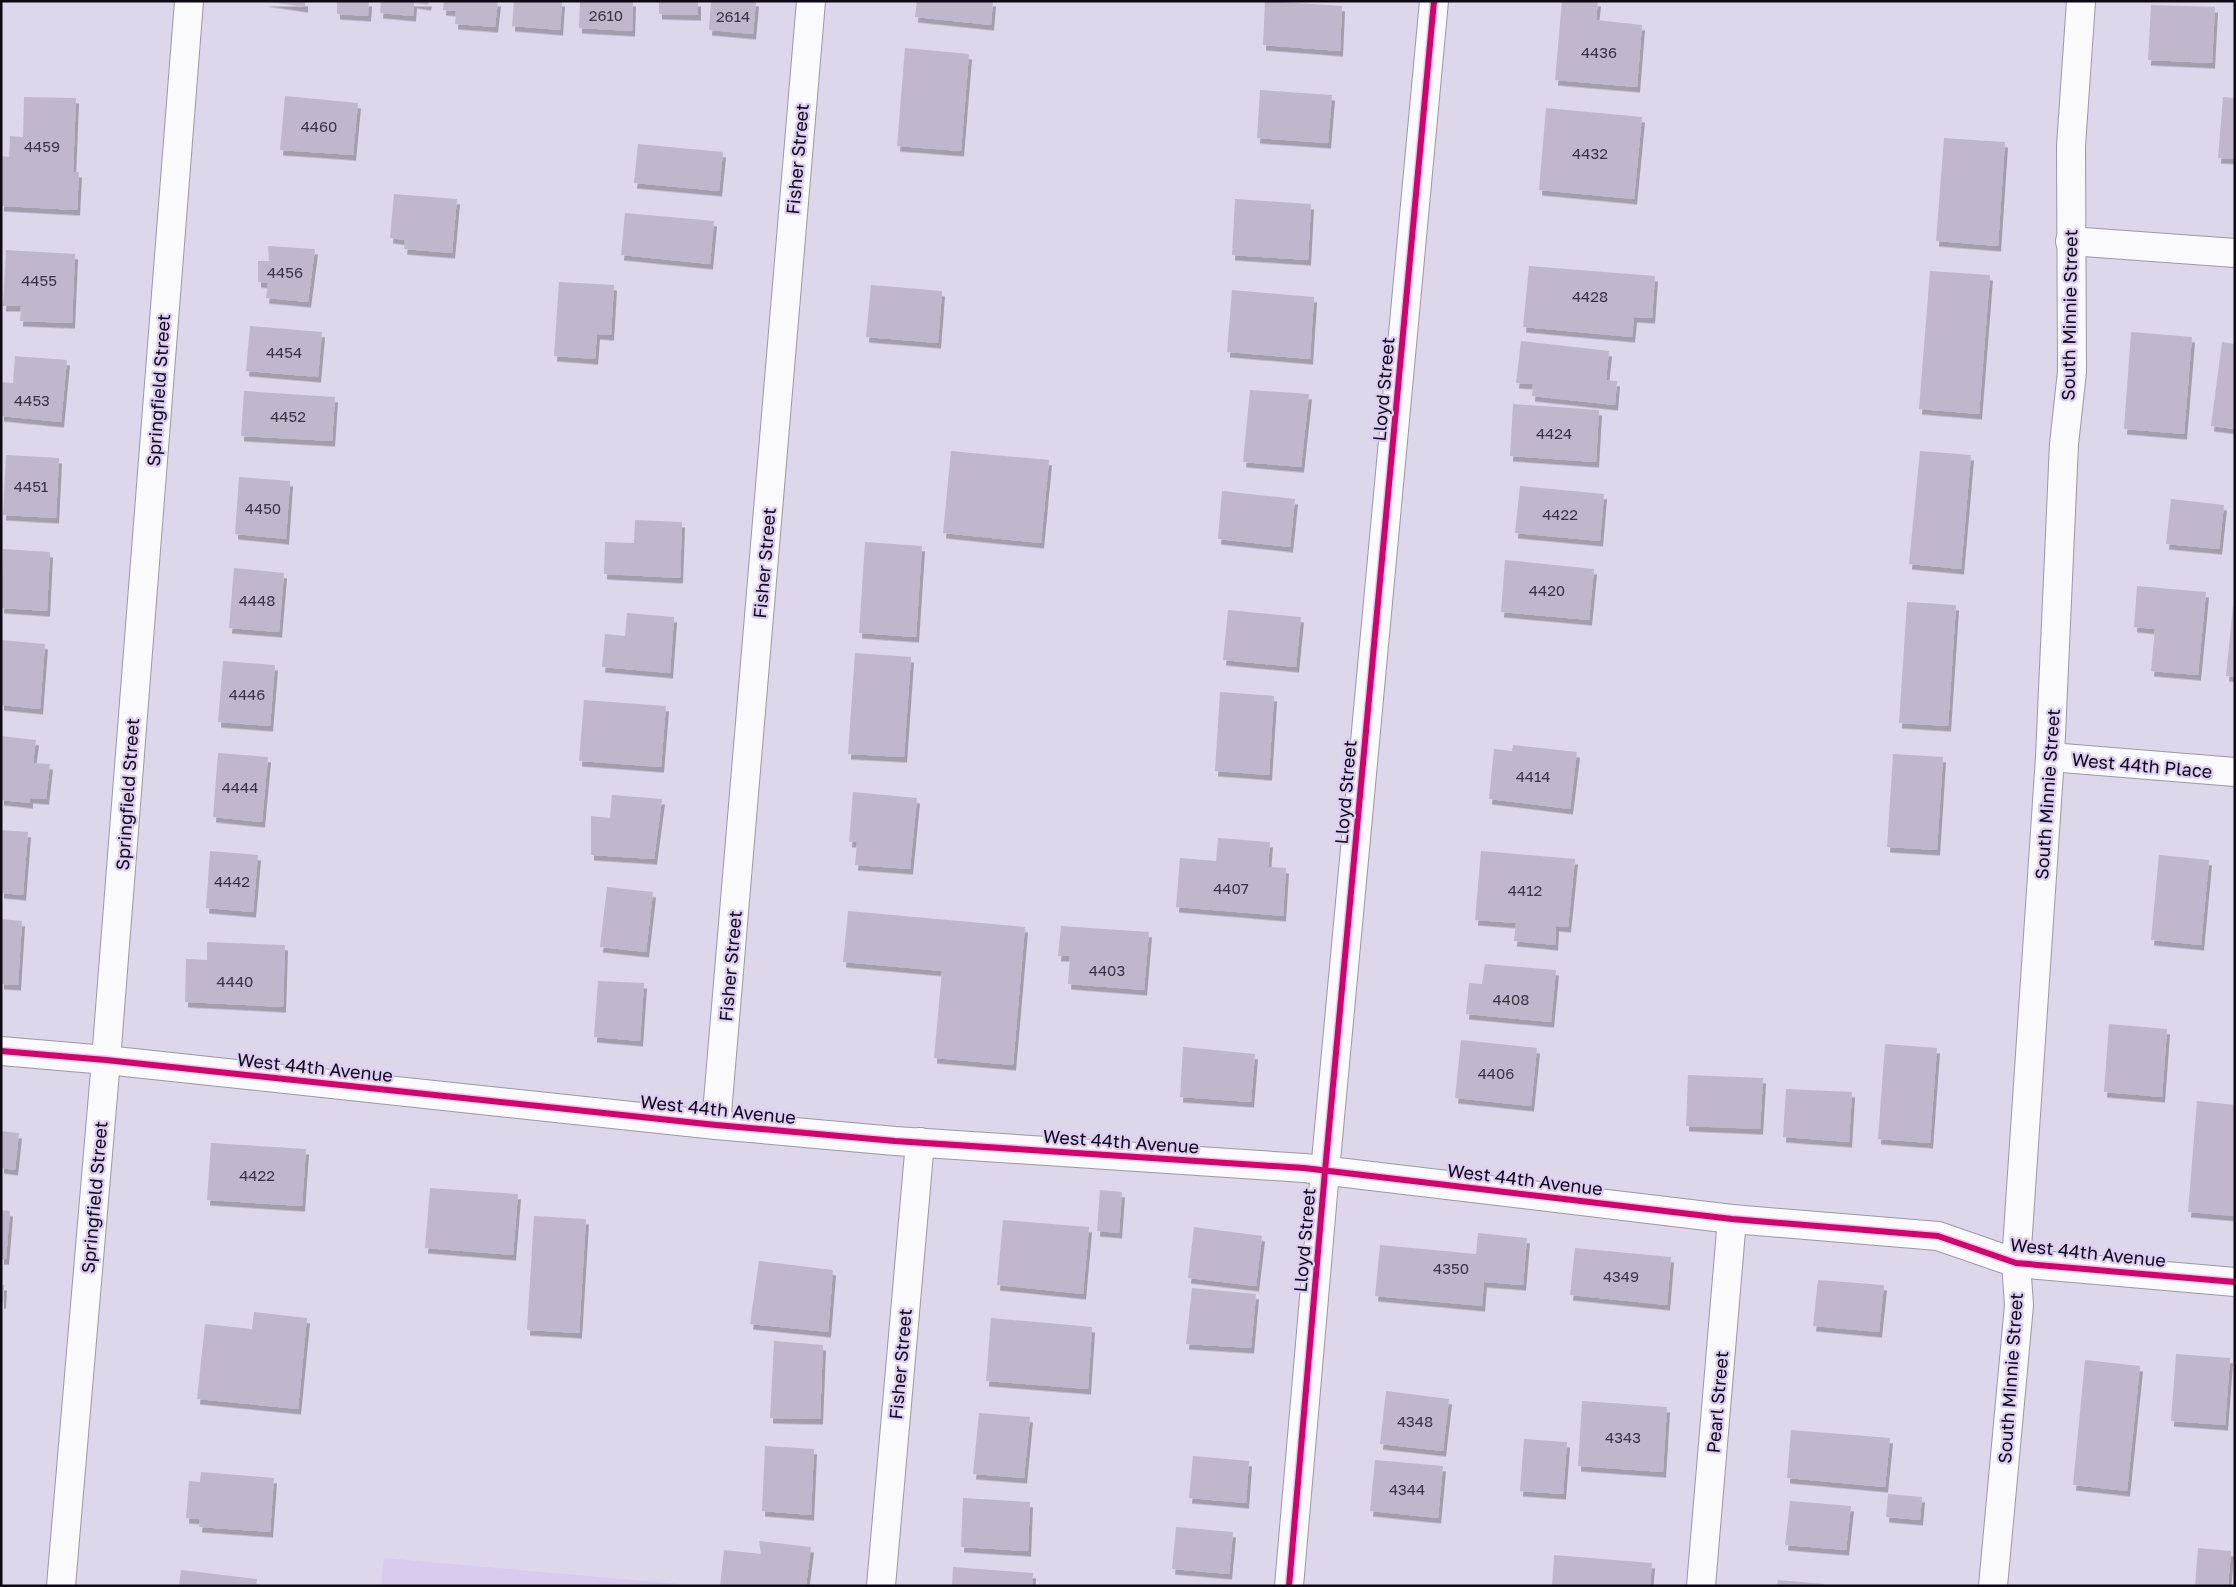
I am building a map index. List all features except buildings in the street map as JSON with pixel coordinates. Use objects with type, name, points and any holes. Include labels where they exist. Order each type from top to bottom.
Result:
[{"type":"street","name":"Springfield Street","points":[[60,1586],[106,1060],[189,1]]},
{"type":"street","name":"Fisher Street","points":[[716,1124],[811,1]]},
{"type":"street","name":"Lloyd Street","points":[[1289,1586],[1325,1171],[1434,1]]},
{"type":"street","name":"South Minnie Street","points":[[1993,1586],[2019,1305],[2016,1263],[2050,757],[2064,444],[2072,372],[2071,146],[2082,1]]},
{"type":"street","points":[[2070,241],[2235,253]]},
{"type":"street","name":"West 44th Place","points":[[2050,757],[2235,772]]},
{"type":"street","name":"West 44th Avenue","points":[[1,1051],[106,1060],[716,1124],[920,1142],[1325,1171],[1732,1219],[1938,1236],[2016,1263],[2235,1282]]},
{"type":"street","name":"Fisher Street","points":[[881,1586],[920,1142]]},
{"type":"street","name":"Pearl Street","points":[[1701,1586],[1732,1219]]},
{"type":"shaded area","points":[[384,1558],[678,1584],[678,1586],[381,1586]]},
{"type":"cycle path","points":[[1289,1586],[1325,1171],[1434,1]]},
{"type":"cycle path","points":[[1,1051],[106,1060],[716,1125],[895,1141],[1304,1168],[1732,1219],[1938,1236],[2016,1263],[2235,1282]]}]
